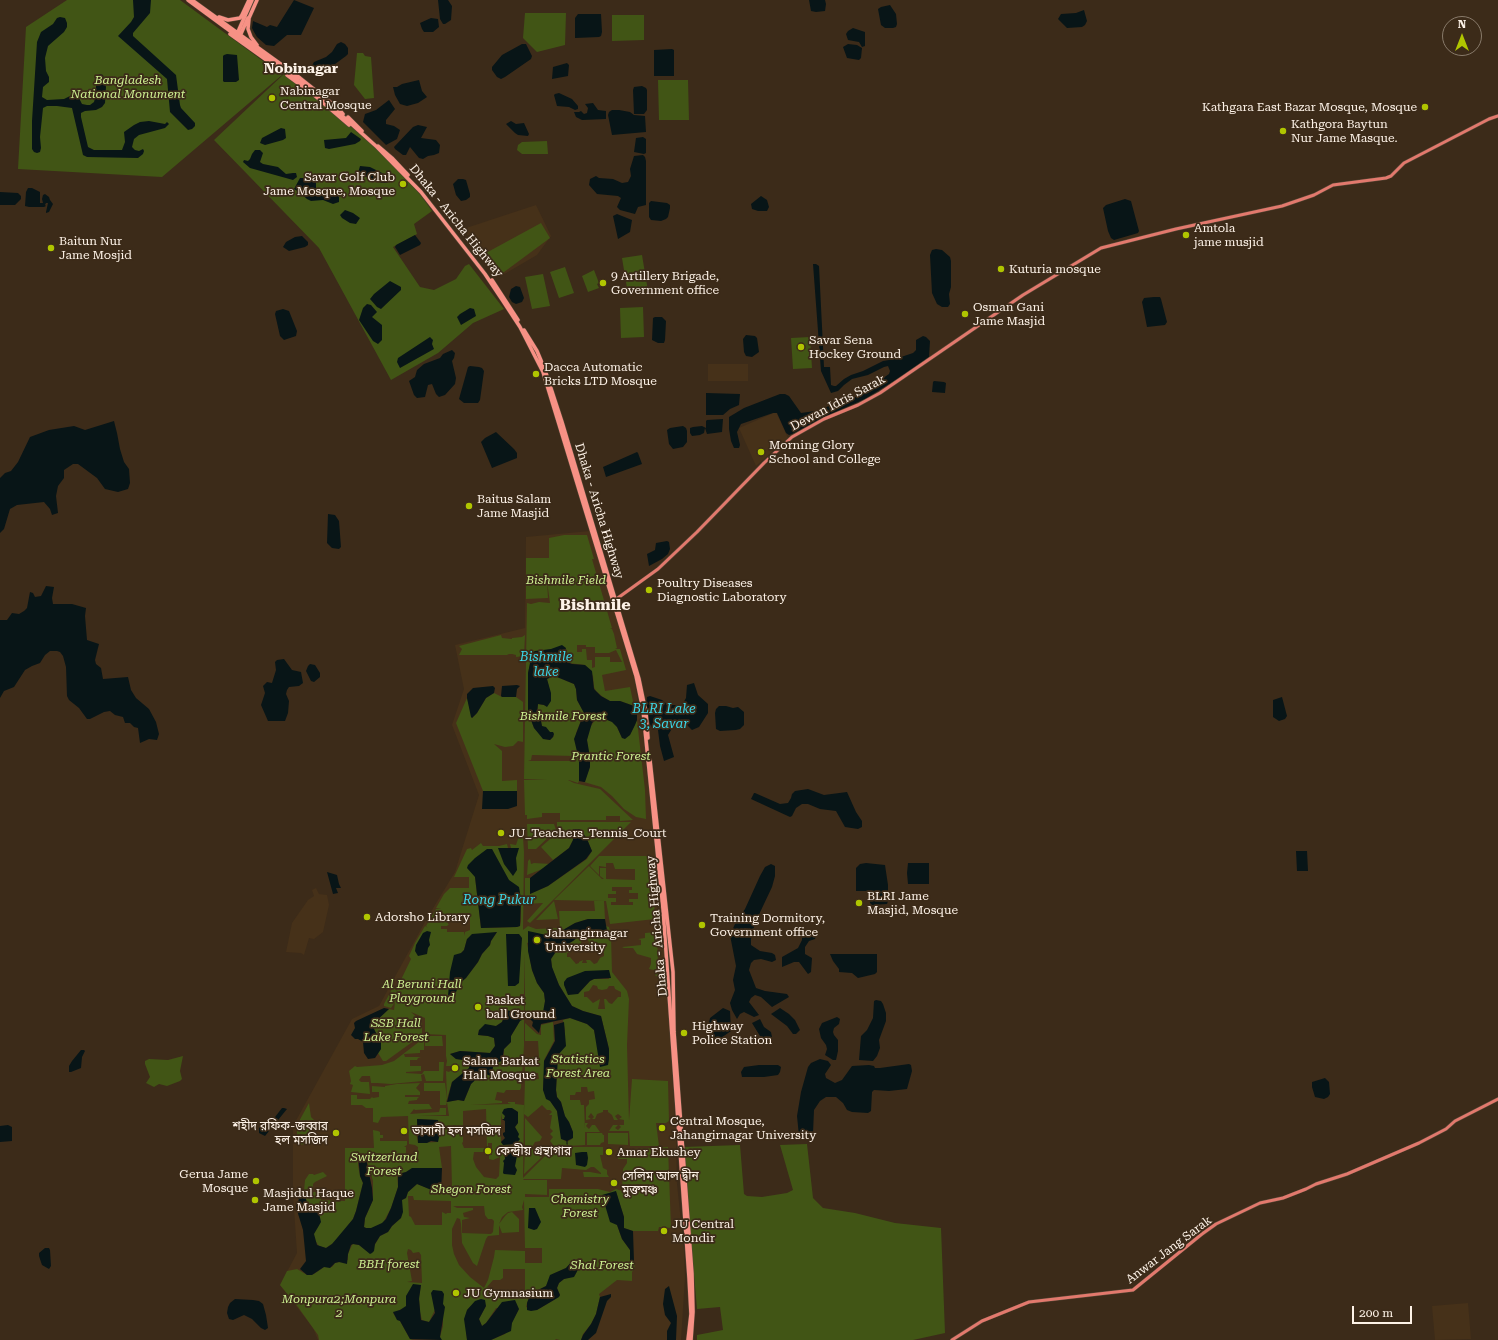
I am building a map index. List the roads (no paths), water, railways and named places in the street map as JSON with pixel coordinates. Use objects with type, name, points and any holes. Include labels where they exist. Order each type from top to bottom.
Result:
[{"type":"highway","points":[[184,0],[305,88],[354,129],[360,132]]},
{"type":"highway","points":[[188,0],[239,34],[310,88],[386,154]]},
{"type":"highway","name":"Dhaka - Aricha Highway","points":[[192,0],[329,100],[386,154],[432,202],[479,263],[512,310],[536,351],[545,370],[639,678],[646,713],[672,967],[678,1100]]},
{"type":"highway","points":[[239,34],[250,0]]},
{"type":"highway","points":[[204,9],[225,20],[235,20],[242,15],[250,0]]},
{"type":"highway","points":[[239,34],[256,0]]},
{"type":"highway","points":[[256,0],[249,18],[248,29],[251,37],[259,48]]},
{"type":"highway","name":"Dhaka - Aricha Highway","points":[[386,154],[421,192],[485,274],[520,328],[535,355],[543,372],[636,676],[643,710],[660,879],[692,1274],[693,1312],[689,1340]]},
{"type":"main road","name":"Dewan Idris Sarak","points":[[615,600],[658,569],[792,437],[824,419],[871,398],[1023,295],[1089,254],[1101,248],[1138,238],[1282,206],[1314,195],[1333,185],[1386,178],[1391,176],[1404,163],[1489,119],[1498,116]]},
{"type":"main road","name":"Anwar Jang Sarak","points":[[952,1340],[992,1316],[1029,1302],[1133,1290],[1216,1224],[1260,1203],[1283,1198],[1353,1171],[1419,1143],[1446,1129],[1455,1121],[1498,1099]]},
{"type":"water","points":[[133,0],[151,0],[150,13],[133,33],[133,36],[176,75],[180,105],[195,123],[195,126],[192,129],[188,130],[170,112],[167,79],[118,36],[134,17]]},
{"type":"water","points":[[294,0],[314,8],[301,35],[287,35],[274,46],[266,45],[254,32],[252,28],[253,21],[267,27],[270,25],[277,27]]},
{"type":"water","points":[[438,0],[448,0],[452,6],[451,20],[445,24],[443,24],[440,19]]},
{"type":"water","points":[[809,0],[825,0],[825,11],[811,11]]},
{"type":"water","points":[[890,5],[896,14],[897,24],[896,27],[893,28],[885,28],[881,25],[878,9]]},
{"type":"water","points":[[1084,10],[1087,21],[1082,27],[1067,28],[1058,19],[1061,14],[1076,13]]},
{"type":"water","points":[[578,14],[601,14],[601,36],[575,38],[575,18]]},
{"type":"water","points":[[60,17],[65,18],[67,27],[64,32],[48,46],[45,58],[49,82],[43,87],[42,97],[47,100],[64,99],[72,95],[75,90],[79,92],[79,98],[82,104],[90,105],[94,102],[95,98],[97,76],[100,74],[103,75],[106,87],[105,103],[102,107],[96,110],[81,113],[88,147],[94,150],[122,150],[125,142],[124,132],[134,125],[140,122],[149,121],[165,124],[167,122],[169,124],[165,128],[139,135],[134,139],[132,147],[135,150],[139,151],[143,149],[144,151],[138,158],[87,157],[83,155],[72,108],[57,106],[47,106],[43,108],[40,152],[34,152],[32,149],[32,121],[37,42],[41,32]]},
{"type":"water","points":[[431,18],[438,19],[439,27],[433,32],[424,32],[420,23]]},
{"type":"water","points":[[853,28],[865,32],[865,46],[862,47],[859,42],[848,40],[846,34]]},
{"type":"water","points":[[341,42],[348,48],[348,54],[320,75],[315,76],[310,69],[314,62],[326,57],[332,52],[337,44]]},
{"type":"water","points":[[522,44],[526,44],[532,56],[531,59],[505,77],[501,79],[497,77],[492,70],[492,67],[502,55]]},
{"type":"water","points":[[848,44],[857,45],[862,48],[861,58],[859,60],[847,58],[843,47]]},
{"type":"water","points":[[654,50],[674,50],[674,76],[654,76]]},
{"type":"water","points":[[227,54],[237,55],[239,80],[236,82],[223,81],[223,56]]},
{"type":"water","points":[[567,63],[569,65],[568,76],[552,79],[553,67]]},
{"type":"water","points":[[419,80],[422,91],[427,97],[418,103],[407,106],[400,104],[393,87]]},
{"type":"water","points":[[642,86],[647,90],[647,110],[644,114],[634,114],[633,90],[634,87]]},
{"type":"water","points":[[559,93],[572,99],[578,106],[578,109],[575,110],[569,107],[557,106],[554,95]]},
{"type":"water","points":[[389,100],[395,109],[386,120],[386,124],[394,126],[400,130],[397,139],[386,145],[363,122],[365,114],[376,110]]},
{"type":"water","points":[[593,103],[598,110],[606,111],[606,119],[582,120],[576,117],[574,112],[581,111],[584,114],[587,113],[588,108],[585,104]]},
{"type":"water","points":[[612,110],[630,112],[634,115],[645,116],[646,132],[612,135],[608,115]]},
{"type":"water","points":[[511,121],[516,124],[524,123],[529,134],[528,136],[518,135],[515,133],[506,124]]},
{"type":"water","points":[[418,125],[427,127],[421,138],[436,140],[440,145],[439,153],[423,159],[419,158],[410,147],[406,155],[403,155],[395,149],[394,147],[413,127]]},
{"type":"water","points":[[281,128],[285,129],[286,138],[265,145],[260,143],[262,138]]},
{"type":"water","points":[[351,132],[361,139],[360,141],[355,144],[329,149],[325,148],[324,140],[346,138]]},
{"type":"water","points":[[643,137],[646,139],[646,153],[634,152],[636,138]]},
{"type":"water","points":[[255,150],[260,150],[263,153],[260,162],[263,164],[278,167],[286,174],[296,173],[297,177],[293,180],[250,168],[243,162],[244,160],[248,161],[250,159]]},
{"type":"water","points":[[643,155],[646,161],[646,205],[638,207],[635,214],[620,210],[617,207],[621,198],[618,196],[597,194],[589,185],[590,179],[596,176],[599,178],[613,179],[622,183],[628,182],[631,176],[630,169],[634,156]]},
{"type":"water","points":[[360,166],[370,167],[386,175],[389,179],[388,182],[382,183],[359,175],[358,173]]},
{"type":"water","points":[[300,178],[313,178],[316,180],[316,193],[322,194],[332,191],[339,197],[339,202],[333,204],[323,200],[311,201],[307,199],[294,189]]},
{"type":"water","points":[[458,179],[466,180],[470,197],[466,200],[461,201],[456,195],[453,184]]},
{"type":"water","points":[[28,188],[32,188],[40,192],[40,203],[43,203],[43,195],[45,194],[49,197],[53,204],[49,212],[46,213],[48,203],[46,203],[46,206],[44,207],[25,206],[26,192]]},
{"type":"water","points":[[0,192],[18,193],[21,196],[21,199],[15,205],[0,205]]},
{"type":"water","points":[[761,196],[767,200],[769,207],[767,211],[752,209],[751,204]]},
{"type":"water","points":[[1125,199],[1131,201],[1139,231],[1138,233],[1114,240],[1111,238],[1108,231],[1103,208],[1106,205]]},
{"type":"water","points":[[651,201],[667,203],[670,205],[668,217],[666,219],[661,221],[651,220],[649,217],[649,203]]},
{"type":"water","points":[[345,210],[360,218],[356,224],[350,223],[342,218],[340,215]]},
{"type":"water","points":[[617,214],[632,220],[630,232],[618,239],[613,216]]},
{"type":"water","points":[[415,235],[421,243],[420,245],[400,255],[395,247],[396,245]]},
{"type":"water","points":[[302,236],[308,242],[308,245],[305,247],[289,251],[283,247],[286,242],[295,237]]},
{"type":"water","points":[[932,250],[942,250],[950,257],[951,261],[951,287],[949,294],[950,304],[948,307],[942,307],[937,304],[932,293],[930,255]]},
{"type":"water","points":[[813,264],[819,266],[824,367],[830,367],[831,385],[836,386],[851,375],[883,361],[913,353],[916,350],[916,340],[923,336],[930,341],[929,357],[865,399],[828,415],[792,434],[789,435],[786,433],[777,413],[741,424],[737,432],[740,445],[739,448],[734,448],[729,429],[729,417],[744,408],[780,394],[785,394],[789,396],[801,413],[815,411],[825,408],[839,400],[856,397],[889,374],[890,371],[888,366],[884,367],[868,375],[852,379],[838,391],[831,393],[821,371]]},
{"type":"water","points":[[390,281],[401,287],[401,290],[381,309],[377,307],[370,299]]},
{"type":"water","points":[[516,286],[520,287],[524,298],[522,302],[516,304],[512,302],[509,297],[511,289]]},
{"type":"water","points":[[1160,297],[1167,322],[1165,325],[1147,327],[1142,302],[1144,298]]},
{"type":"water","points":[[367,304],[371,305],[377,312],[372,317],[382,325],[382,340],[378,344],[373,341],[359,320],[363,308]]},
{"type":"water","points":[[470,308],[474,309],[476,316],[461,325],[457,317]]},
{"type":"water","points":[[283,309],[289,311],[297,331],[296,336],[284,340],[280,336],[275,314],[276,311]]},
{"type":"water","points":[[662,317],[666,321],[664,343],[658,343],[652,340],[653,318]]},
{"type":"water","points":[[746,335],[755,336],[757,338],[759,352],[752,357],[746,356],[744,352],[743,339]]},
{"type":"water","points":[[430,337],[433,340],[432,344],[434,349],[400,368],[397,362],[398,358]]},
{"type":"water","points":[[452,350],[455,353],[452,361],[456,378],[455,384],[445,395],[439,397],[436,394],[432,384],[428,385],[425,397],[417,398],[414,395],[409,381],[415,377],[417,370],[424,364],[440,358],[443,354]]},
{"type":"water","points":[[468,367],[482,368],[484,371],[480,400],[478,403],[464,403],[459,399]]},
{"type":"water","points":[[934,381],[946,383],[945,393],[932,392]]},
{"type":"water","points":[[706,393],[740,394],[739,405],[730,409],[723,415],[706,415]]},
{"type":"water","points":[[723,419],[722,432],[707,434],[705,428],[704,433],[700,435],[692,436],[690,433],[690,428],[693,427],[702,426],[706,428],[707,420]]},
{"type":"water","points":[[114,421],[124,462],[129,469],[130,483],[128,489],[118,492],[105,489],[97,478],[78,464],[73,464],[64,470],[64,478],[58,486],[56,496],[58,513],[52,515],[50,509],[44,502],[17,505],[10,509],[4,529],[0,533],[0,478],[5,473],[11,471],[18,462],[30,437],[49,430],[74,426],[85,430]]},
{"type":"water","points":[[683,426],[687,431],[687,442],[683,447],[673,449],[669,444],[667,430],[670,428]]},
{"type":"water","points":[[496,432],[514,449],[517,453],[517,458],[492,468],[481,442]]},
{"type":"water","points":[[637,452],[642,464],[606,477],[603,467]]},
{"type":"water","points":[[328,514],[335,515],[339,521],[341,547],[339,549],[332,548],[327,543]]},
{"type":"water","points":[[669,542],[670,549],[668,554],[649,566],[647,554],[655,550],[656,543]]},
{"type":"water","points":[[46,586],[54,587],[52,598],[53,604],[72,604],[86,608],[85,616],[87,640],[99,644],[95,660],[96,664],[101,668],[103,679],[128,677],[131,690],[136,698],[149,709],[156,722],[159,734],[157,740],[149,739],[140,743],[138,728],[134,727],[130,723],[125,723],[123,717],[115,715],[110,711],[87,719],[67,696],[66,667],[63,656],[57,651],[50,651],[45,655],[40,663],[25,670],[14,687],[4,691],[0,698],[0,620],[7,620],[12,613],[19,614],[24,611],[27,608],[30,592],[33,593],[35,597],[41,596]]},
{"type":"water","name":"Bishmile lake","points":[[562,645],[566,648],[562,657],[564,661],[572,664],[585,665],[592,671],[594,689],[601,696],[610,701],[620,701],[634,706],[637,711],[637,720],[635,725],[630,735],[625,739],[622,738],[617,727],[612,722],[605,719],[600,719],[595,720],[592,723],[587,740],[590,767],[585,782],[579,781],[579,760],[574,739],[584,713],[577,700],[574,684],[557,677],[547,679],[551,693],[551,701],[547,707],[538,704],[537,714],[540,716],[542,726],[546,727],[554,734],[550,740],[543,739],[534,728],[528,712],[528,673],[532,653]]},
{"type":"water","points":[[284,659],[292,670],[301,672],[303,683],[299,686],[289,687],[287,690],[286,694],[289,701],[288,713],[285,721],[268,721],[261,705],[265,693],[263,686],[267,682],[272,683],[276,670],[275,662],[277,660]]},
{"type":"water","points":[[310,664],[315,665],[320,673],[320,677],[314,682],[311,681],[306,671]]},
{"type":"water","name":"BLRI Lake 3, Savar","points":[[694,683],[698,695],[708,704],[708,713],[699,727],[692,730],[685,723],[673,727],[668,735],[674,757],[664,761],[658,730],[657,728],[653,730],[650,724],[646,706],[647,697],[650,696],[662,700],[667,704],[682,705],[686,698],[687,685]]},
{"type":"water","points":[[493,686],[495,688],[494,693],[486,698],[477,713],[472,718],[467,694],[473,688]]},
{"type":"water","points":[[502,686],[520,686],[517,689],[516,697],[501,696]]},
{"type":"water","points":[[1282,697],[1287,716],[1285,719],[1279,721],[1273,717],[1273,700]]},
{"type":"water","points":[[719,706],[733,708],[738,707],[744,712],[744,725],[740,729],[736,730],[720,731],[716,729],[715,713]]},
{"type":"water","points":[[808,789],[824,795],[847,792],[862,821],[862,827],[858,829],[845,827],[836,811],[820,809],[808,804],[802,804],[796,808],[790,817],[751,799],[755,793],[780,804],[788,803],[795,791]]},
{"type":"water","points":[[483,791],[517,791],[517,806],[508,809],[482,809]]},
{"type":"water","points":[[573,829],[580,829],[587,839],[592,851],[586,859],[548,886],[530,894],[530,878],[569,848],[573,840]]},
{"type":"water","points":[[498,848],[519,848],[516,858],[517,870],[513,876],[504,864]]},
{"type":"water","name":"Rong Pukur","points":[[487,849],[492,849],[509,880],[519,887],[521,899],[520,926],[481,928],[475,877],[467,868],[475,858]]},
{"type":"water","points":[[1296,851],[1307,851],[1308,871],[1297,871]]},
{"type":"water","points":[[866,863],[885,865],[888,885],[887,904],[872,905],[870,903],[869,891],[856,891],[856,868],[860,864]]},
{"type":"water","points":[[908,863],[929,863],[929,884],[908,884]]},
{"type":"water","points":[[771,864],[775,866],[775,876],[772,887],[755,923],[751,945],[760,951],[772,953],[775,955],[776,960],[772,962],[761,959],[754,960],[751,963],[749,970],[756,988],[765,991],[787,994],[789,997],[772,1007],[761,997],[755,995],[749,1002],[759,1015],[754,1017],[744,1012],[740,1014],[737,1019],[730,1003],[735,990],[733,980],[736,966],[730,935],[745,909],[765,867]]},
{"type":"water","points":[[327,872],[337,875],[341,888],[336,888],[338,893],[333,894]]},
{"type":"water","points":[[588,919],[605,919],[607,931],[587,930],[573,941],[557,950],[551,959],[552,967],[559,985],[572,1006],[601,1016],[609,1049],[609,1059],[608,1065],[600,1067],[594,1030],[587,1024],[570,1018],[541,1024],[539,1033],[532,1026],[533,1022],[526,1019],[530,1018],[533,1014],[543,1012],[545,1001],[544,993],[537,983],[532,970],[528,951],[528,931],[551,936],[575,923]]},
{"type":"water","points":[[427,931],[431,932],[429,940],[430,945],[427,954],[418,956],[415,951],[416,945],[423,933]]},
{"type":"water","points":[[497,932],[478,962],[466,978],[459,984],[455,995],[448,996],[450,972],[454,955],[461,953],[464,950],[467,939],[472,934]]},
{"type":"water","points":[[815,933],[817,934],[815,939],[809,941],[805,947],[805,954],[812,958],[811,972],[808,974],[799,962],[794,962],[782,967],[782,957],[798,948],[802,937]]},
{"type":"water","points":[[506,934],[519,934],[522,938],[519,983],[515,986],[508,986]]},
{"type":"water","points":[[830,954],[877,954],[877,972],[875,974],[858,978],[852,973],[839,972],[839,969]]},
{"type":"water","points":[[609,970],[611,978],[594,979],[590,981],[578,994],[568,995],[564,985],[567,978],[585,971]]},
{"type":"water","points":[[874,1001],[881,1001],[886,1013],[886,1021],[879,1040],[880,1048],[873,1061],[859,1060],[861,1036],[867,1030],[873,1018]]},
{"type":"water","points":[[384,1008],[389,1009],[374,1023],[373,1027],[381,1043],[381,1049],[375,1058],[368,1059],[364,1053],[363,1042],[355,1039],[351,1035],[355,1028],[354,1023]]},
{"type":"water","points":[[723,1008],[730,1011],[731,1031],[709,1044],[705,1043],[710,1018]]},
{"type":"water","points":[[780,1008],[795,1020],[800,1030],[796,1034],[793,1034],[787,1026],[771,1014]]},
{"type":"water","points":[[505,1010],[518,1012],[519,1017],[522,1018],[522,1020],[511,1036],[511,1042],[504,1049],[502,1061],[496,1063],[493,1067],[491,1076],[483,1073],[471,1084],[464,1101],[458,1100],[447,1102],[452,1082],[469,1068],[470,1061],[456,1059],[450,1054],[460,1051],[490,1053],[495,1046],[494,1038],[478,1035],[479,1030],[485,1024],[496,1026],[502,1022],[504,1017],[502,1013]]},
{"type":"water","points":[[837,1017],[840,1019],[839,1024],[834,1028],[833,1032],[838,1040],[838,1051],[836,1060],[833,1060],[825,1055],[827,1049],[821,1038],[819,1029],[822,1023]]},
{"type":"water","points":[[760,1019],[764,1027],[771,1032],[772,1037],[760,1036],[752,1023]]},
{"type":"water","points":[[564,1022],[566,1046],[558,1055],[556,1090],[557,1097],[561,1102],[565,1116],[573,1132],[573,1138],[567,1141],[561,1139],[557,1111],[550,1101],[546,1099],[543,1090],[544,1061],[555,1041],[554,1025]]},
{"type":"water","points":[[81,1050],[85,1051],[82,1057],[81,1068],[69,1072],[69,1066]]},
{"type":"water","points":[[820,1059],[828,1061],[831,1065],[825,1074],[826,1078],[835,1083],[842,1080],[852,1066],[869,1065],[874,1066],[875,1068],[880,1068],[909,1064],[911,1065],[912,1071],[907,1089],[889,1091],[874,1090],[872,1092],[871,1111],[868,1113],[852,1112],[847,1110],[843,1103],[836,1097],[826,1097],[820,1101],[814,1110],[813,1133],[811,1136],[802,1138],[799,1136],[797,1116],[801,1092],[808,1067],[811,1063]]},
{"type":"water","points":[[778,1065],[781,1067],[780,1072],[778,1075],[764,1077],[742,1077],[741,1072],[744,1067]]},
{"type":"water","points":[[1325,1078],[1329,1082],[1330,1094],[1324,1099],[1315,1097],[1312,1082]]},
{"type":"water","points":[[282,1108],[287,1109],[265,1136],[259,1133],[259,1125],[272,1121]]},
{"type":"water","points":[[512,1108],[518,1112],[518,1123],[515,1127],[520,1139],[516,1144],[503,1145],[501,1142],[505,1138],[503,1133],[505,1132],[505,1121],[502,1119],[504,1119],[505,1116],[502,1113],[504,1109]]},
{"type":"water","points":[[417,1119],[438,1120],[440,1133],[438,1142],[431,1141],[427,1143],[418,1143]]},
{"type":"water","points":[[8,1125],[12,1127],[12,1141],[0,1142],[0,1126]]},
{"type":"water","points":[[504,1151],[518,1151],[515,1166],[517,1170],[515,1175],[503,1173],[503,1161],[505,1159]]},
{"type":"water","points":[[587,1152],[588,1158],[587,1165],[585,1167],[576,1165],[575,1153]]},
{"type":"water","points":[[365,1154],[373,1200],[365,1218],[364,1227],[371,1228],[382,1223],[386,1219],[398,1187],[399,1174],[412,1168],[442,1168],[441,1194],[417,1184],[408,1192],[406,1198],[402,1200],[403,1212],[401,1218],[388,1232],[380,1236],[372,1253],[370,1254],[359,1245],[353,1244],[351,1245],[348,1254],[347,1264],[339,1262],[335,1263],[330,1268],[324,1267],[312,1275],[307,1275],[300,1269],[306,1261],[303,1230],[296,1207],[296,1203],[299,1200],[296,1193],[299,1190],[304,1191],[307,1203],[319,1213],[321,1222],[314,1234],[317,1245],[326,1248],[332,1244],[353,1219],[363,1183],[360,1176],[358,1155]]},
{"type":"water","points":[[616,1191],[624,1217],[624,1228],[633,1231],[634,1262],[630,1262],[630,1250],[622,1239],[617,1225],[610,1222],[602,1195]]},
{"type":"water","points":[[529,1208],[535,1208],[541,1222],[537,1229],[534,1230],[528,1228]]},
{"type":"water","points":[[45,1248],[49,1248],[50,1250],[51,1266],[49,1269],[42,1265],[39,1256],[39,1253]]},
{"type":"water","points":[[574,1259],[581,1264],[574,1277],[564,1279],[559,1283],[557,1288],[560,1295],[559,1297],[537,1310],[527,1310],[527,1303],[530,1295],[546,1286],[550,1275],[566,1268]]},
{"type":"water","points":[[413,1284],[421,1285],[419,1299],[421,1320],[429,1322],[435,1313],[431,1293],[433,1290],[442,1291],[444,1294],[443,1304],[445,1307],[440,1337],[442,1340],[410,1339],[400,1321],[397,1320],[393,1312],[406,1306],[406,1296]]},
{"type":"water","points":[[669,1286],[677,1316],[676,1340],[667,1340],[667,1331],[671,1323],[665,1315],[663,1304],[665,1289]]},
{"type":"water","points":[[611,1294],[611,1297],[607,1301],[596,1333],[588,1340],[581,1340],[596,1314],[600,1297]]},
{"type":"water","points":[[235,1299],[259,1301],[263,1304],[268,1328],[265,1330],[261,1328],[252,1319],[244,1315],[233,1320],[229,1319],[227,1313],[228,1307]]},
{"type":"water","points":[[481,1299],[485,1300],[486,1306],[479,1319],[482,1326],[502,1302],[515,1300],[519,1309],[512,1323],[511,1331],[491,1340],[467,1340],[464,1319],[467,1310],[475,1301]]},
{"type":"place","name":"Nabinagar Central Mosque","points":[[272,98]]},
{"type":"place","name":"Kathgara East Bazar Mosque, Mosque","points":[[1425,107]]},
{"type":"place","name":"Kathgora Baytun Nur Jame Masque.","points":[[1283,131]]},
{"type":"place","name":"Savar Golf Club Jame Mosque, Mosque","points":[[403,184]]},
{"type":"place","name":"Amtola jame musjid","points":[[1186,235]]},
{"type":"place","name":"Baitun Nur Jame Mosjid","points":[[51,248]]},
{"type":"place","name":"Kuturia mosque","points":[[1001,269]]},
{"type":"place","name":"9 Artillery Brigade, Government office","points":[[603,283]]},
{"type":"place","name":"Osman Gani Jame Masjid","points":[[965,314]]},
{"type":"place","name":"Savar Sena Hockey Ground","points":[[801,347]]},
{"type":"place","name":"Dacca Automatic Bricks LTD Mosque","points":[[536,374]]},
{"type":"place","name":"Morning Glory School and College","points":[[761,452]]},
{"type":"place","name":"Baitus Salam Jame Masjid","points":[[469,506]]},
{"type":"place","name":"Poultry Diseases Diagnostic Laboratory","points":[[649,590]]},
{"type":"place","name":"JU_Teachers_Tennis_Court","points":[[501,833]]},
{"type":"place","name":"BLRI Jame Masjid, Mosque","points":[[859,903]]},
{"type":"place","name":"Adorsho Library","points":[[367,917]]},
{"type":"place","name":"Training Dormitory, Government office","points":[[702,925]]},
{"type":"place","name":"Jahangirnagar University","points":[[537,940]]},
{"type":"place","name":"Basket ball Ground","points":[[478,1007]]},
{"type":"place","name":"Highway Police Station","points":[[684,1033]]},
{"type":"place","name":"Salam Barkat Hall Mosque","points":[[455,1068]]},
{"type":"place","name":"Central Mosque, Jahangirnagar University","points":[[662,1128]]},
{"type":"place","name":"ভাসানী হল মসজিদ","points":[[404,1131]]},
{"type":"place","name":"শহীদ রফিক-জব্বার হল মসজিদ","points":[[336,1133]]},
{"type":"place","name":"কেন্দ্রীয় গ্রন্থাগার","points":[[488,1151]]},
{"type":"place","name":"Amar Ekushey","points":[[609,1152]]},
{"type":"place","name":"Gerua Jame Mosque","points":[[256,1181]]},
{"type":"place","name":"সেলিম আল দ্বীন মুক্তমঞ্চ","points":[[614,1183]]},
{"type":"place","name":"Masjidul Haque Jame Masjid","points":[[255,1200]]},
{"type":"place","name":"JU Central Mondir","points":[[664,1231]]},
{"type":"place","name":"JU Gymnasium","points":[[456,1293]]},
{"type":"district","name":"Nobinagar","points":[[301,69]]},
{"type":"district","name":"Bishmile","points":[[595,605]]},
{"type":"park label","name":"Bangladesh National Monument","points":[[128,87]]},
{"type":"park label","name":"Bishmile Field","points":[[566,580]]},
{"type":"park label","name":"Bishmile Forest","points":[[563,716]]},
{"type":"park label","name":"Prantic Forest","points":[[611,756]]},
{"type":"park label","name":"Al Beruni Hall Playground","points":[[422,991]]},
{"type":"park label","name":"SSB Hall Lake Forest","points":[[396,1030]]},
{"type":"park label","name":"Statistics Forest Area","points":[[578,1066]]},
{"type":"park label","name":"Switzerland Forest","points":[[384,1164]]},
{"type":"park label","name":"Shegon Forest","points":[[471,1189]]},
{"type":"park label","name":"Chemistry Forest","points":[[580,1206]]},
{"type":"park label","name":"BBH forest","points":[[389,1264]]},
{"type":"park label","name":"Shal Forest","points":[[602,1265]]},
{"type":"park label","name":"Monpura2;Monpura 2","points":[[339,1306]]}]
